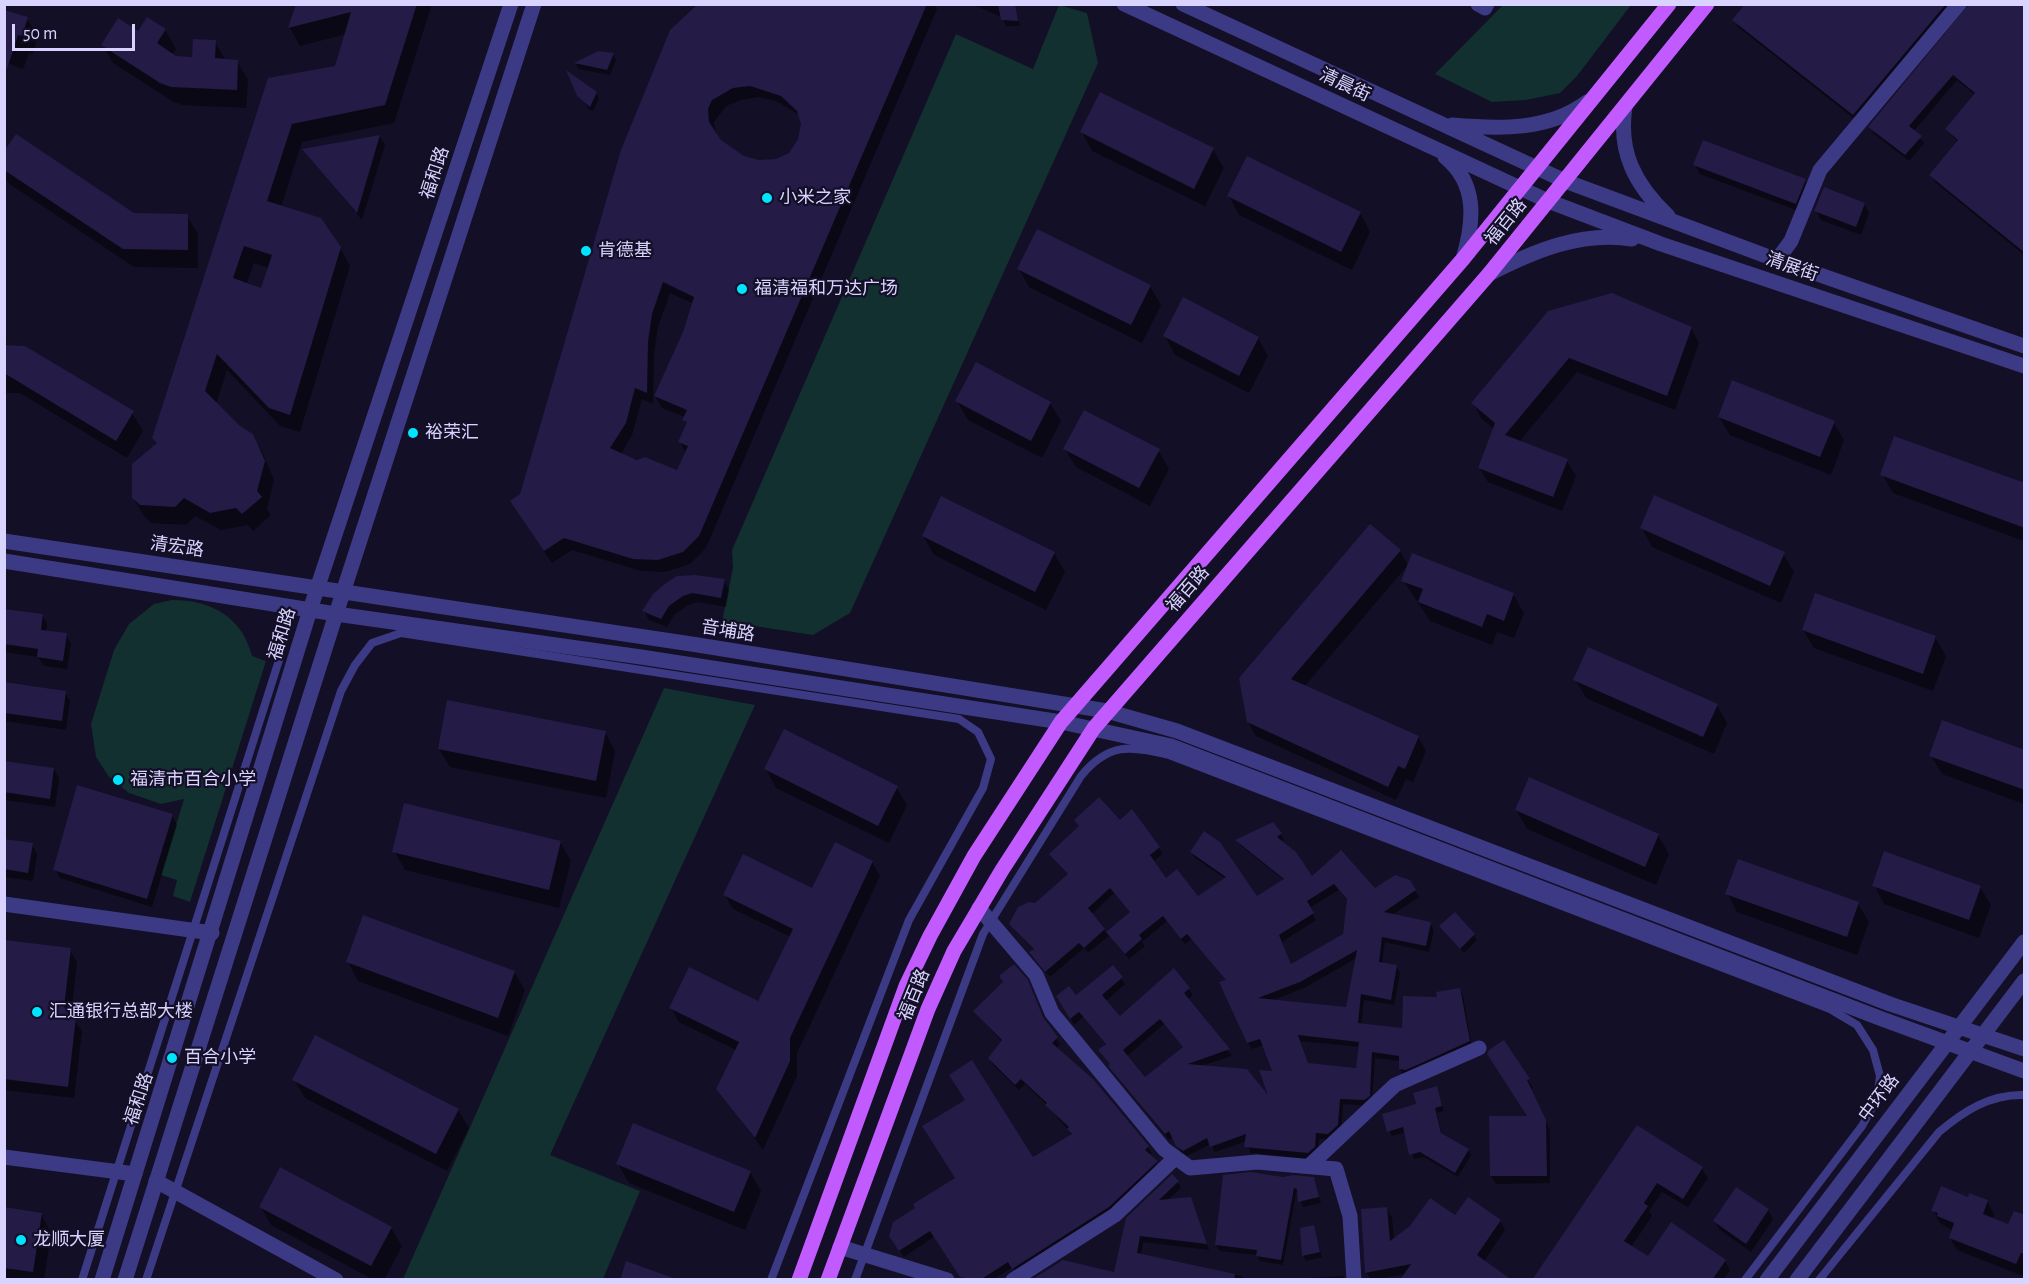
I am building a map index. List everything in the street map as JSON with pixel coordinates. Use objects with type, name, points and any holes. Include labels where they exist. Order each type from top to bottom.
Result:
[{"type":"main road","name":"福百路","points":[[799,1280],[906,986],[920,956],[956,885],[1061,722],[1073,705],[1463,259],[1522,189],[1669,4]]},
{"type":"main road","name":"福百路","points":[[828,1280],[928,1009],[954,951],[1094,728],[1489,274],[1707,4]]},
{"type":"street","name":"福和路","points":[[102,1280],[212,933],[310,610],[511,4]]},
{"type":"street","points":[[125,1280],[343,592],[534,4]]},
{"type":"street","name":"清晨街","points":[[1124,4],[1548,201]]},
{"type":"street","name":"清晨街","points":[[1183,4],[1565,181]]},
{"type":"street","points":[[1478,4],[1485,8],[1487,4]]},
{"type":"street","points":[[1777,260],[1791,241],[1820,170],[1959,4]]},
{"type":"street","points":[[1442,124],[1511,128],[1548,123],[1574,112],[1595,97]]},
{"type":"street","points":[[1625,107],[1622,130],[1625,151],[1653,202],[1675,222]]},
{"type":"street","points":[[1434,148],[1458,167],[1467,187],[1473,210],[1463,259]]},
{"type":"street","name":"清展街","points":[[1565,181],[1777,260],[2025,346]]},
{"type":"street","name":"清展街","points":[[1548,201],[1661,244],[2025,366]]},
{"type":"street","points":[[1489,274],[1519,258],[1584,237],[1614,236],[1661,244]]},
{"type":"street","name":"清宏路","points":[[4,541],[343,592]]},
{"type":"street","points":[[4,561],[336,614],[641,657],[1061,722],[1171,746],[2025,1071]]},
{"type":"street","name":"音埔路","points":[[343,592],[1107,711],[1177,731],[1879,999],[2025,1049]]},
{"type":"street","points":[[4,904],[212,933]]},
{"type":"street","points":[[979,908],[1036,975],[1052,1013],[1164,1149],[1176,1158],[1190,1168],[1257,1162],[1336,1169],[1350,1216],[1354,1280]]},
{"type":"street","name":"中环路","points":[[1767,1280],[2025,942]]},
{"type":"street","points":[[1797,1280],[2025,981]]},
{"type":"street","points":[[1309,1166],[1395,1085],[1479,1048]]},
{"type":"street","points":[[4,1157],[135,1174]]},
{"type":"street","points":[[1013,1280],[1115,1215],[1176,1158]]},
{"type":"street","points":[[156,1180],[336,1280]]},
{"type":"street","points":[[840,1247],[947,1280]]},
{"type":"lane","points":[[146,1280],[341,691],[354,665],[372,644],[401,633],[959,719],[978,732],[991,759],[983,788],[909,920],[771,1280]]},
{"type":"lane","points":[[82,1280],[280,657]]},
{"type":"lane","points":[[855,1280],[959,992],[983,934],[1081,776],[1095,759],[1115,749],[1143,748],[1181,759],[1830,1009],[1857,1025],[1873,1050],[1880,1076],[1877,1099],[1862,1126],[1745,1280]]},
{"type":"lane","points":[[1818,1280],[1939,1132],[1963,1113],[1985,1102],[2012,1095],[2025,1095]]},
{"type":"green space","points":[[1059,5],[1087,13],[1098,63],[850,613],[813,635],[722,621],[733,568],[732,550],[956,34],[1033,69]]},
{"type":"green space","points":[[1503,5],[1631,5],[1577,76],[1560,93],[1526,100],[1492,102],[1435,74]]},
{"type":"green space","points":[[172,600],[200,603],[223,613],[241,631],[252,656],[266,661],[190,902],[173,896],[177,880],[161,875],[184,799],[161,804],[129,793],[109,777],[96,757],[91,724],[114,650],[129,624],[154,604]]},
{"type":"green space","points":[[664,688],[755,705],[550,1155],[640,1191],[603,1279],[403,1279]]},
{"type":"building","points":[[296,4],[417,4],[385,105],[292,124],[267,201],[321,218],[341,247],[290,415],[269,408],[217,354],[205,391],[240,426],[253,434],[265,461],[257,491],[262,497],[242,514],[236,508],[210,513],[184,498],[175,507],[140,505],[132,498],[132,464],[157,443],[152,438],[268,78],[335,66],[351,12],[288,28]],"holes":[[[244,246],[272,255],[261,288],[233,278]]]},
{"type":"building","name":"福清福和万达广场","points":[[698,4],[927,4],[699,536],[683,552],[658,560],[633,559],[564,538],[544,551],[510,501],[520,494],[621,150],[670,30]],"holes":[[[750,86],[781,96],[797,111],[801,124],[798,139],[789,153],[776,159],[759,160],[744,156],[721,140],[709,122],[708,109],[712,100],[733,88]],[[663,282],[694,297],[683,332],[654,396],[687,410],[682,420],[687,422],[678,442],[688,446],[677,470],[645,457],[637,460],[610,448],[626,423],[635,388],[647,393],[648,342],[652,314]]]},
{"type":"building","points":[[998,4],[1015,4],[1018,21],[1001,20]]},
{"type":"building","points":[[1745,4],[1946,4],[1853,115],[1732,20]]},
{"type":"building","points":[[1969,4],[2025,4],[2025,253],[1929,175],[1958,140],[1945,129],[1975,93],[1953,75],[1909,126],[1922,136],[1905,155],[1868,127]]},
{"type":"building","points":[[4,10],[28,17],[22,36],[18,35],[7,69],[4,69]]},
{"type":"building","points":[[147,17],[166,29],[157,43],[176,56],[192,57],[193,39],[216,40],[215,58],[238,60],[237,90],[171,87],[160,83],[101,45],[118,18],[138,31]]},
{"type":"building","points":[[598,51],[614,53],[607,70],[574,63]]},
{"type":"building","points":[[566,70],[597,92],[590,107],[577,96]]},
{"type":"building","points":[[1100,92],[1214,148],[1194,189],[1080,132]]},
{"type":"building","points":[[16,134],[134,213],[188,214],[188,250],[123,249],[4,170],[4,151]]},
{"type":"building","points":[[380,135],[357,213],[302,149]]},
{"type":"building","points":[[1703,140],[1806,179],[1796,204],[1693,165]]},
{"type":"building","points":[[1247,156],[1361,212],[1341,252],[1227,196]]},
{"type":"building","points":[[1824,187],[1865,203],[1856,227],[1814,211]]},
{"type":"building","points":[[1037,229],[1151,285],[1131,325],[1017,269]]},
{"type":"building","points":[[1612,293],[1692,327],[1667,396],[1569,358],[1505,435],[1568,459],[1553,497],[1478,468],[1495,423],[1471,403],[1548,311]]},
{"type":"building","points":[[1183,297],[1259,337],[1239,376],[1163,336]]},
{"type":"building","points":[[4,345],[25,346],[134,411],[116,441],[4,373]]},
{"type":"building","points":[[976,362],[1051,402],[1031,441],[955,401]]},
{"type":"building","points":[[1732,380],[1835,421],[1820,457],[1718,417]]},
{"type":"building","points":[[1084,410],[1160,449],[1139,488],[1063,449]]},
{"type":"building","points":[[1894,436],[2025,483],[2025,528],[1880,475]]},
{"type":"building","points":[[1654,495],[1785,552],[1770,586],[1640,528]]},
{"type":"building","points":[[941,496],[1055,552],[1035,592],[922,536]]},
{"type":"building","points":[[1370,524],[1401,550],[1291,679],[1419,736],[1405,769],[1398,766],[1388,787],[1247,722],[1239,678]]},
{"type":"building","points":[[1412,553],[1514,593],[1504,621],[1487,614],[1482,627],[1418,602],[1423,589],[1401,581]]},
{"type":"building","points":[[695,575],[725,579],[721,598],[692,593],[683,596],[669,606],[661,619],[642,611],[653,594],[666,583],[677,576]]},
{"type":"building","points":[[1815,593],[1936,636],[1923,674],[1802,630]]},
{"type":"building","points":[[4,609],[43,614],[41,630],[67,633],[63,661],[37,657],[38,649],[4,644]]},
{"type":"building","points":[[1588,647],[1718,704],[1703,737],[1573,680]]},
{"type":"building","points":[[4,682],[66,691],[62,721],[4,713]]},
{"type":"building","points":[[447,700],[606,731],[596,781],[438,749]]},
{"type":"building","points":[[1942,720],[2025,750],[2025,790],[1929,756]]},
{"type":"building","points":[[784,729],[898,786],[878,826],[764,769]]},
{"type":"building","points":[[4,761],[54,768],[50,799],[4,792]]},
{"type":"building","points":[[1529,777],[1659,834],[1645,867],[1515,810]]},
{"type":"building","points":[[77,785],[173,814],[147,899],[53,870]]},
{"type":"building","points":[[1099,797],[1120,820],[1132,809],[1160,847],[1150,855],[1166,878],[1177,869],[1198,896],[1226,877],[1190,852],[1204,831],[1220,842],[1257,896],[1284,879],[1235,840],[1273,822],[1282,833],[1277,837],[1296,852],[1312,876],[1341,850],[1375,888],[1395,875],[1410,880],[1416,890],[1384,912],[1431,922],[1426,946],[1382,937],[1379,962],[1397,965],[1391,1000],[1361,994],[1358,1023],[1402,1028],[1403,996],[1437,997],[1436,992],[1460,988],[1470,1041],[1406,1070],[1399,1069],[1399,1056],[1372,1052],[1370,1096],[1364,1100],[1340,1099],[1338,1125],[1328,1134],[1316,1133],[1315,1147],[1308,1153],[1244,1147],[1246,1134],[1210,1147],[1207,1138],[1183,1151],[1176,1146],[1169,1131],[1165,1134],[1108,1066],[1110,1064],[1098,1050],[1106,1044],[1079,1012],[1070,1019],[1056,996],[1069,986],[1076,995],[1113,965],[1123,977],[1102,995],[1120,1016],[1174,968],[1190,988],[1184,993],[1230,1049],[1188,1064],[1247,1069],[1268,1095],[1259,1070],[1272,1071],[1260,1039],[1247,1043],[1219,982],[1226,980],[1187,934],[1181,939],[1163,916],[1139,935],[1142,939],[1125,954],[1106,932],[1130,912],[1110,888],[1088,908],[1105,929],[1084,948],[1079,943],[1045,972],[1029,952],[1034,949],[1009,924],[1018,907],[1029,902],[1035,903],[1068,874],[1049,854],[1079,826],[1074,820]],"holes":[[[1334,884],[1347,899],[1343,934],[1291,964],[1279,935],[1314,913],[1307,901]],[[1357,950],[1346,1007],[1258,998],[1300,982]],[[1160,1019],[1183,1047],[1145,1077],[1123,1050]],[[1298,1035],[1359,1042],[1356,1068],[1308,1063]]]},
{"type":"building","points":[[404,803],[561,841],[549,890],[392,852]]},
{"type":"building","points":[[4,839],[33,843],[28,873],[4,869]]},
{"type":"building","points":[[835,842],[873,861],[790,1038],[790,1061],[755,1138],[716,1089],[739,1042],[669,1008],[689,967],[758,1001],[793,929],[723,895],[743,854],[812,888]]},
{"type":"building","points":[[1884,851],[1981,886],[1969,920],[1872,886]]},
{"type":"building","points":[[1738,859],[1859,902],[1847,937],[1725,894]]},
{"type":"building","points":[[1455,912],[1475,934],[1460,949],[1439,926]]},
{"type":"building","points":[[363,915],[515,971],[498,1018],[346,962]]},
{"type":"building","name":"汇通银行总部大楼","points":[[4,940],[71,948],[64,1007],[76,1017],[68,1087],[4,1079]]},
{"type":"building","points":[[1014,964],[1028,980],[1043,1017],[1058,1037],[1052,1043],[1093,1079],[1149,1146],[1145,1150],[1158,1161],[1109,1207],[1012,1269],[1008,1262],[980,1280],[973,1280],[960,1277],[930,1231],[899,1251],[889,1236],[893,1222],[915,1208],[913,1204],[955,1178],[922,1126],[965,1100],[949,1075],[972,1060],[1033,1157],[1072,1134],[1067,1129],[1069,1127],[1045,1105],[1047,1103],[1021,1079],[1015,1085],[988,1058],[1002,1040],[973,1011],[1003,982],[999,976]]},
{"type":"building","points":[[315,1035],[459,1109],[436,1154],[292,1080]]},
{"type":"building","points":[[1504,1040],[1530,1079],[1527,1080],[1546,1120],[1547,1176],[1490,1176],[1489,1116],[1527,1116],[1487,1054],[1489,1050]]},
{"type":"building","points":[[1437,1086],[1442,1106],[1435,1108],[1441,1133],[1469,1149],[1455,1173],[1420,1152],[1409,1155],[1403,1127],[1387,1132],[1382,1114],[1416,1104],[1413,1093]]},
{"type":"building","points":[[633,1123],[751,1171],[734,1212],[616,1164]]},
{"type":"building","points":[[1637,1125],[1703,1167],[1683,1199],[1657,1183],[1644,1203],[1648,1206],[1624,1241],[1648,1256],[1671,1222],[1726,1260],[1712,1280],[1532,1280]]},
{"type":"building","points":[[280,1167],[392,1227],[371,1266],[259,1207]]},
{"type":"building","points":[[1251,1172],[1283,1177],[1293,1175],[1314,1177],[1319,1197],[1298,1202],[1297,1189],[1294,1188],[1281,1260],[1256,1256],[1257,1250],[1215,1245],[1223,1175]]},
{"type":"building","points":[[1172,1174],[1179,1181],[1159,1200],[1191,1197],[1207,1244],[1140,1236],[1137,1253],[1235,1274],[1234,1280],[1033,1279],[1063,1260],[1114,1272],[1126,1218]]},
{"type":"building","points":[[1941,1186],[1968,1197],[1969,1193],[1988,1200],[1983,1214],[2008,1224],[2014,1211],[2025,1215],[2025,1254],[2021,1253],[2016,1264],[1949,1238],[1954,1223],[1931,1211]]},
{"type":"building","points":[[1736,1187],[1769,1209],[1746,1244],[1713,1221]]},
{"type":"building","points":[[1468,1197],[1501,1220],[1477,1255],[1512,1280],[1400,1280],[1411,1264],[1365,1273],[1361,1209],[1387,1207],[1390,1241],[1410,1226],[1430,1198],[1455,1215]]},
{"type":"building","name":"龙顺大厦","points":[[4,1207],[42,1213],[33,1272],[4,1268]]},
{"type":"building","points":[[1314,1225],[1320,1252],[1302,1256],[1300,1228]]},
{"type":"building","points":[[626,1261],[673,1278],[672,1280],[620,1280]]},
{"type":"place","name":"小米之家","points":[[767,198]]},
{"type":"place","name":"肯德基","points":[[586,251]]},
{"type":"place","name":"福清福和万达广场","points":[[742,289]]},
{"type":"place","name":"裕荣汇","points":[[413,433]]},
{"type":"place","name":"福清市百合小学","points":[[118,780]]},
{"type":"place","name":"汇通银行总部大楼","points":[[37,1012]]},
{"type":"place","name":"百合小学","points":[[172,1058]]},
{"type":"place","name":"龙顺大厦","points":[[21,1240]]}]
